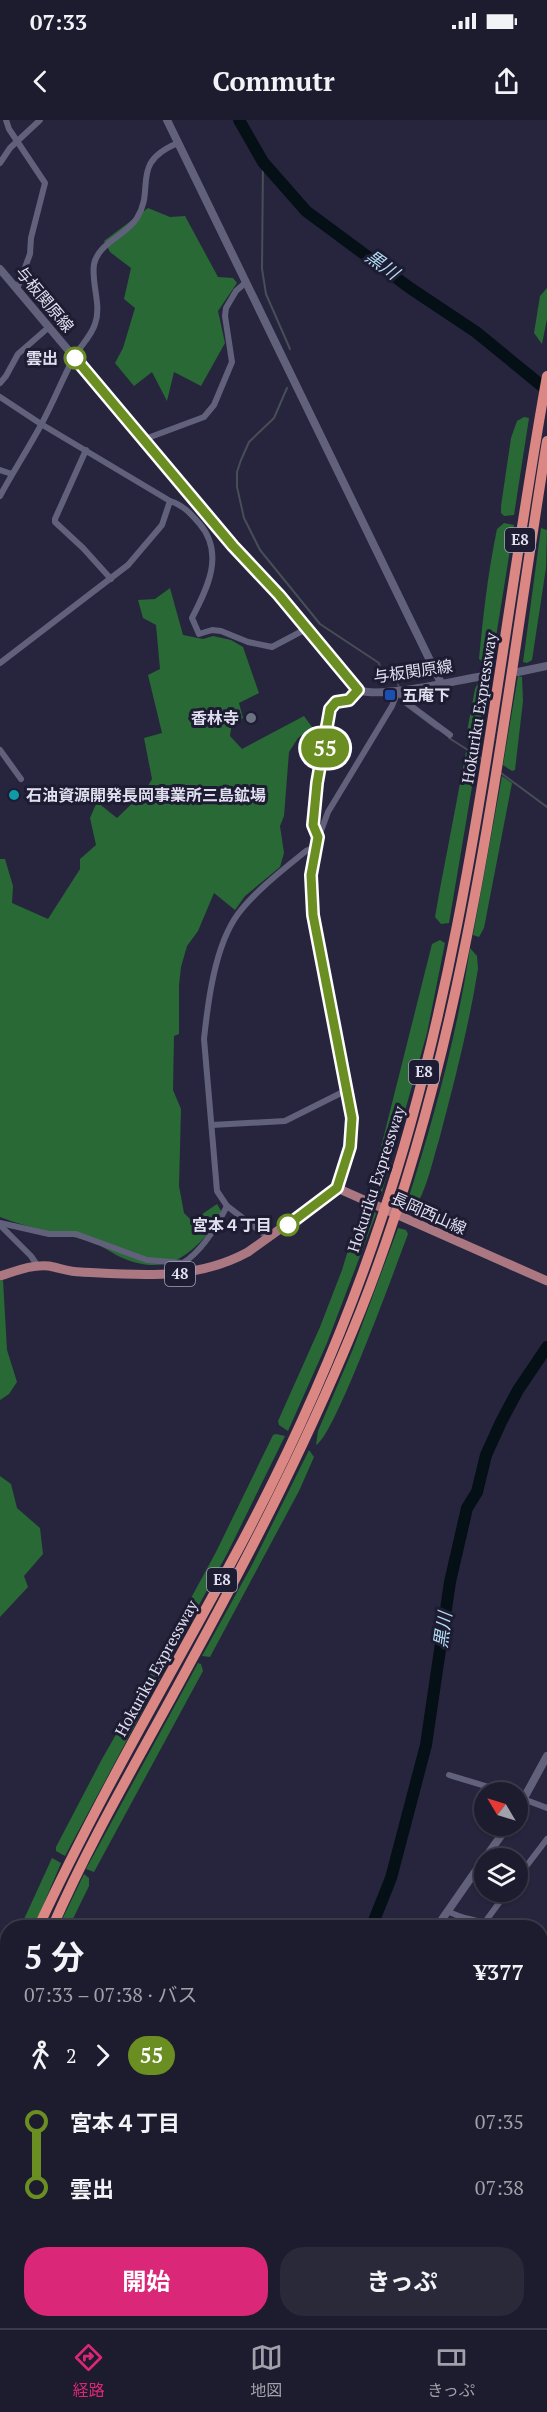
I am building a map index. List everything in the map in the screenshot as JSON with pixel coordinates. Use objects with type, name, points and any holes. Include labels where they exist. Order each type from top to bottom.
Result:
[{"type":"highway","name":"Hokuriku Expressway","points":[[42,1920],[96,1810],[282,1463],[338,1336],[381,1221],[426,1067],[457,922],[482,786],[547,376]]},
{"type":"highway","name":"Hokuriku Expressway","points":[[56,1920],[100,1830],[247,1559],[294,1464],[349,1341],[392,1227],[427,1112],[469,926],[493,796],[547,442]]},
{"type":"main road","name":"与板関原線","points":[[0,269],[233,546],[279,595],[358,690],[371,693],[398,691],[484,676]]},
{"type":"main road","points":[[518,672],[547,666]]},
{"type":"main road","name":"48","points":[[0,1276],[37,1265],[80,1272],[165,1275],[186,1274],[208,1269],[232,1261],[269,1238],[337,1188]]},
{"type":"main road","name":"長岡西山線","points":[[337,1188],[547,1281]]},
{"type":"main road","points":[[528,1787],[547,1756]]},
{"type":"main road","points":[[442,1920],[474,1874]]},
{"type":"street","points":[[6,120],[9,129],[45,183],[31,238],[30,254],[17,290]]},
{"type":"street","points":[[0,163],[18,141],[40,120]]},
{"type":"street","points":[[167,120],[441,683]]},
{"type":"street","points":[[0,496],[41,424],[74,357],[95,324],[97,311],[94,294],[95,262],[106,245],[137,219],[144,197],[145,175],[148,167],[158,155],[177,142]]},
{"type":"street","points":[[145,439],[204,417],[214,405],[232,362],[225,316],[226,308],[236,291],[245,283]]},
{"type":"street","points":[[0,383],[18,354],[49,327]]},
{"type":"street","points":[[0,396],[41,424],[182,506],[192,515],[210,537],[212,544],[208,583],[192,618],[199,634],[212,630],[220,631],[248,642],[272,647],[306,629]]},
{"type":"street","points":[[86,450],[55,522],[111,579]]},
{"type":"street","points":[[0,470],[12,474]]},
{"type":"street","points":[[0,663],[82,598],[111,579],[162,525],[170,501]]},
{"type":"street","points":[[318,837],[313,825],[315,796],[330,709],[336,702],[349,700],[358,690]]},
{"type":"street","points":[[398,691],[407,703],[450,735]]},
{"type":"street","points":[[337,1188],[350,1147],[353,1126],[311,899],[311,875],[315,847],[328,812],[392,706],[398,691]]},
{"type":"street","points":[[0,750],[21,779]]},
{"type":"street","points":[[269,1238],[227,1206],[217,1191],[204,1039],[215,975],[231,925],[247,903],[306,851],[315,847]]},
{"type":"street","points":[[212,1125],[285,1121],[347,1090]]},
{"type":"street","points":[[0,1224],[49,1234],[76,1234],[147,1260],[183,1263],[197,1250],[220,1220],[227,1206]]},
{"type":"street","points":[[0,1224],[37,1265]]},
{"type":"street","points":[[449,1775],[474,1783]]},
{"type":"street","points":[[528,1801],[547,1808]]},
{"type":"street","points":[[528,1864],[547,1839]]},
{"type":"street","points":[[486,1920],[500,1902]]},
{"type":"street","points":[[448,1911],[462,1919],[470,1920]]},
{"type":"green space","points":[[148,208],[170,217],[185,216],[218,277],[233,278],[237,283],[218,311],[225,343],[201,386],[174,372],[167,401],[152,372],[134,386],[115,363],[123,348],[135,308],[124,299],[131,268],[110,252],[104,241]]},
{"type":"green space","points":[[547,288],[547,319],[542,344],[534,333],[540,296]]},
{"type":"green space","points":[[524,417],[529,418],[514,515],[504,516],[501,513],[501,506],[511,438],[517,421]]},
{"type":"green space","points":[[504,523],[514,525],[491,668],[479,659],[494,545],[497,529]]},
{"type":"green space","points":[[541,528],[547,530],[546,568],[532,660],[527,663],[523,662]]},
{"type":"green space","points":[[170,588],[183,635],[203,639],[213,636],[231,640],[243,647],[259,693],[239,703],[243,718],[232,722],[230,736],[242,749],[304,716],[312,727],[298,738],[289,752],[284,816],[280,826],[284,853],[280,867],[245,896],[235,910],[214,893],[198,931],[187,946],[179,985],[179,1034],[174,1036],[173,1090],[181,1109],[179,1186],[184,1213],[192,1221],[217,1204],[223,1214],[193,1249],[182,1257],[157,1265],[125,1259],[93,1243],[0,1217],[0,859],[5,859],[13,886],[12,903],[48,919],[80,869],[80,859],[96,845],[90,818],[97,802],[117,818],[145,791],[152,779],[144,738],[162,733],[148,675],[160,669],[156,625],[143,618],[138,600],[155,599]]},
{"type":"green space","points":[[518,676],[522,677],[523,701],[515,770],[512,771],[503,765]]},
{"type":"green space","points":[[482,680],[489,681],[479,748],[466,737],[475,689]]},
{"type":"green space","points":[[466,752],[477,757],[449,923],[441,924],[435,917]]},
{"type":"green space","points":[[502,776],[512,783],[484,928],[479,937],[473,935]]},
{"type":"green space","points":[[440,940],[445,943],[427,1033],[382,1192],[374,1185],[375,1171],[432,944]]},
{"type":"green space","points":[[470,948],[477,956],[478,969],[466,1033],[431,1166],[414,1209],[406,1206],[443,1078],[465,981]]},
{"type":"green space","points":[[375,1212],[327,1343],[288,1431],[279,1425],[278,1421],[320,1327],[342,1270],[356,1224],[361,1216]]},
{"type":"green space","points":[[398,1228],[406,1230],[408,1234],[392,1278],[350,1383],[325,1435],[316,1445],[318,1431],[353,1349]]},
{"type":"green space","points":[[3,1280],[7,1350],[17,1382],[9,1394],[0,1400],[0,1281]]},
{"type":"green space","points":[[273,1435],[285,1436],[228,1552],[177,1645],[172,1641],[172,1633],[216,1552]]},
{"type":"green space","points":[[309,1450],[314,1457],[299,1491],[210,1657],[202,1656],[252,1565]]},
{"type":"green space","points":[[0,1476],[11,1484],[17,1508],[40,1528],[43,1554],[24,1576],[28,1587],[0,1617]]},
{"type":"green space","points":[[164,1650],[174,1652],[65,1856],[56,1851],[56,1847],[102,1759]]},
{"type":"green space","points":[[198,1663],[201,1664],[203,1671],[94,1872],[86,1869]]},
{"type":"green space","points":[[52,1858],[61,1863],[37,1920],[24,1920]]},
{"type":"green space","points":[[84,1874],[89,1878],[89,1886],[72,1920],[62,1920]]},
{"type":"waterway","name":"黒川","points":[[239,120],[263,162],[306,211],[410,288],[476,332],[547,390]]},
{"type":"waterway","points":[[263,162],[262,269],[266,294],[290,349]]},
{"type":"waterway","points":[[287,388],[274,418],[249,442],[237,472],[237,487],[244,518],[260,550],[320,624],[379,663],[382,676],[397,682],[399,687]]},
{"type":"waterway","points":[[404,704],[437,729]]},
{"type":"waterway","points":[[449,738],[482,759]]},
{"type":"waterway","points":[[501,773],[547,807]]},
{"type":"waterway","name":"黒川","points":[[374,1920],[391,1878],[426,1745],[450,1582],[467,1508],[477,1492],[486,1455],[501,1422],[518,1390],[547,1347]]},
{"type":"tunnel","points":[[484,676],[516,673]]},
{"type":"bus line","name":"55","points":[[75,358],[209,518],[279,595],[358,690],[349,700],[336,702],[330,709],[315,796],[313,830],[318,837],[310,887],[313,915],[353,1126],[350,1147],[337,1188],[288,1225]]},
{"type":"place","name":"雲出","points":[[75,358]]},
{"type":"place","name":"五庵下","points":[[390,695]]},
{"type":"place","name":"香林寺","points":[[251,718]]},
{"type":"place","name":"石油資源開発長岡事業所三島鉱場","points":[[14,795]]},
{"type":"place","name":"宮本４丁目","points":[[288,1225]]}]
